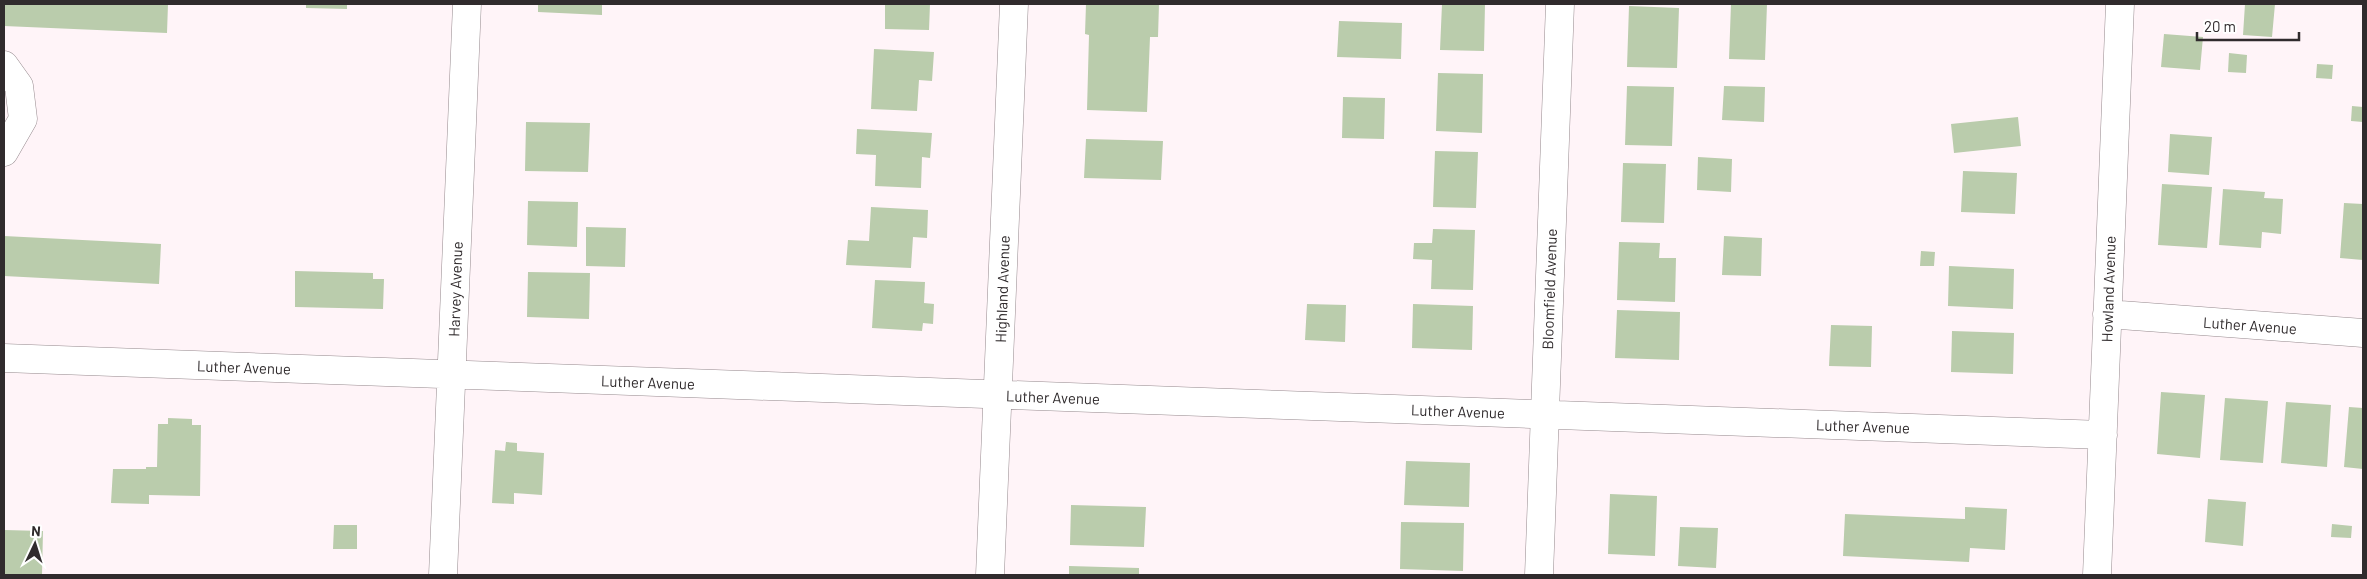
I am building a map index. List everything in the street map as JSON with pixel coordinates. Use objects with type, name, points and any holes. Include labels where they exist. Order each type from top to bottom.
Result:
[{"type":"street","name":"Harvey Avenue","points":[[443,575],[467,4]]},
{"type":"street","name":"Highland Avenue","points":[[990,575],[1014,4]]},
{"type":"street","name":"Bloomfield Avenue","points":[[1539,575],[1560,4]]},
{"type":"street","name":"Howland Avenue","points":[[2097,575],[2120,4]]},
{"type":"street","points":[[4,65],[18,86],[24,119],[4,152]]},
{"type":"street","name":"Luther Avenue","points":[[2107,314],[2363,333]]},
{"type":"street","name":"Luther Avenue","points":[[4,358],[2103,435]]},
{"type":"building","points":[[4,4],[168,4],[167,33],[4,26]]},
{"type":"building","points":[[306,4],[347,4],[347,9],[306,8]]},
{"type":"building","points":[[538,4],[602,4],[602,15],[538,12]]},
{"type":"building","points":[[885,4],[930,4],[929,30],[885,29]]},
{"type":"building","points":[[1086,4],[1159,4],[1158,37],[1150,37],[1147,112],[1087,110],[1089,35],[1085,34]]},
{"type":"building","points":[[1442,4],[1485,4],[1484,51],[1440,50]]},
{"type":"building","points":[[1731,4],[1767,4],[1765,60],[1729,59]]},
{"type":"building","points":[[2245,4],[2275,4],[2272,37],[2243,35]]},
{"type":"building","points":[[1629,6],[1679,8],[1677,68],[1627,67]]},
{"type":"building","points":[[1339,21],[1402,23],[1401,59],[1337,57]]},
{"type":"building","points":[[2164,34],[2203,37],[2200,70],[2161,67]]},
{"type":"building","points":[[874,49],[934,52],[932,81],[919,80],[917,111],[871,109]]},
{"type":"building","points":[[2229,53],[2247,55],[2246,73],[2228,72]]},
{"type":"building","points":[[2317,64],[2333,65],[2332,79],[2316,78]]},
{"type":"building","points":[[1438,73],[1483,74],[1482,133],[1436,131]]},
{"type":"building","points":[[1627,86],[1674,87],[1672,146],[1625,145]]},
{"type":"building","points":[[1724,86],[1765,87],[1764,122],[1722,120]]},
{"type":"building","points":[[1343,97],[1385,98],[1384,139],[1342,138]]},
{"type":"building","points":[[2352,106],[2363,107],[2363,122],[2351,121]]},
{"type":"building","points":[[2018,117],[2021,146],[1954,153],[1951,124]]},
{"type":"building","points":[[526,122],[590,123],[588,172],[525,171]]},
{"type":"building","points":[[857,129],[932,133],[930,158],[922,157],[921,188],[875,186],[876,155],[856,154]]},
{"type":"building","points":[[2170,134],[2212,137],[2209,175],[2168,172]]},
{"type":"building","points":[[1086,139],[1163,141],[1161,180],[1084,178]]},
{"type":"building","points":[[1435,151],[1478,152],[1476,208],[1433,207]]},
{"type":"building","points":[[1698,157],[1732,159],[1731,192],[1697,190]]},
{"type":"building","points":[[1623,163],[1666,164],[1664,223],[1621,222]]},
{"type":"building","points":[[1963,171],[2017,173],[2015,214],[1961,212]]},
{"type":"building","points":[[2162,184],[2212,187],[2207,248],[2158,245]]},
{"type":"building","points":[[2223,189],[2265,192],[2264,198],[2283,199],[2281,234],[2262,232],[2261,248],[2219,245]]},
{"type":"building","points":[[528,201],[578,202],[577,247],[527,245]]},
{"type":"building","points":[[2344,203],[2363,204],[2363,260],[2340,258]]},
{"type":"building","points":[[871,207],[928,210],[927,238],[913,237],[911,268],[846,265],[848,240],[869,241]]},
{"type":"building","points":[[586,227],[626,228],[625,267],[586,266]]},
{"type":"building","points":[[1433,229],[1475,230],[1473,290],[1431,289],[1432,260],[1413,259],[1414,243],[1432,243]]},
{"type":"building","points":[[4,236],[161,244],[159,284],[4,276]]},
{"type":"building","points":[[1724,236],[1762,238],[1761,276],[1722,275]]},
{"type":"building","points":[[1619,242],[1660,243],[1659,258],[1676,258],[1675,302],[1617,300]]},
{"type":"building","points":[[1921,251],[1935,252],[1934,266],[1920,266]]},
{"type":"building","points":[[1949,266],[2014,269],[2013,309],[1948,306]]},
{"type":"building","points":[[295,271],[373,273],[373,279],[384,279],[383,309],[295,307]]},
{"type":"building","points":[[528,272],[590,273],[589,319],[527,317]]},
{"type":"building","points":[[875,280],[925,282],[924,303],[934,304],[933,324],[923,323],[922,331],[872,328]]},
{"type":"building","points":[[1307,304],[1346,305],[1345,342],[1305,340]]},
{"type":"building","points":[[1413,304],[1473,306],[1472,350],[1412,348]]},
{"type":"building","points":[[1617,310],[1680,312],[1679,360],[1615,358]]},
{"type":"building","points":[[1831,325],[1872,326],[1871,367],[1829,366]]},
{"type":"building","points":[[1952,331],[2014,333],[2013,374],[1951,372]]},
{"type":"building","points":[[2161,392],[2205,395],[2200,458],[2157,454]]},
{"type":"building","points":[[2225,398],[2268,401],[2263,463],[2220,460]]},
{"type":"building","points":[[2286,402],[2331,405],[2327,467],[2281,463]]},
{"type":"building","points":[[2349,407],[2363,408],[2363,469],[2344,467]]},
{"type":"building","points":[[168,418],[192,419],[192,425],[201,425],[200,496],[149,495],[149,504],[111,503],[113,469],[157,467],[158,424],[168,424]]},
{"type":"building","points":[[506,442],[517,443],[517,451],[544,453],[542,495],[514,493],[514,504],[492,503],[495,450],[505,451]]},
{"type":"building","points":[[1406,461],[1470,463],[1469,507],[1404,505]]},
{"type":"building","points":[[1610,494],[1657,496],[1655,556],[1608,554]]},
{"type":"building","points":[[2208,499],[2246,502],[2243,546],[2205,542]]},
{"type":"building","points":[[1071,505],[1146,507],[1144,547],[1070,545]]},
{"type":"building","points":[[1965,507],[2007,509],[2005,550],[1970,548],[1969,562],[1843,556],[1845,514],[1965,519]]},
{"type":"building","points":[[1401,522],[1464,523],[1463,571],[1400,569]]},
{"type":"building","points":[[2332,524],[2352,526],[2351,538],[2331,537]]},
{"type":"building","points":[[334,525],[357,525],[357,549],[333,549]]},
{"type":"building","points":[[1680,527],[1718,528],[1716,568],[1678,566]]},
{"type":"building","points":[[4,530],[43,531],[42,575],[4,575]]},
{"type":"building","points":[[1069,566],[1139,568],[1139,575],[1069,575]]}]
